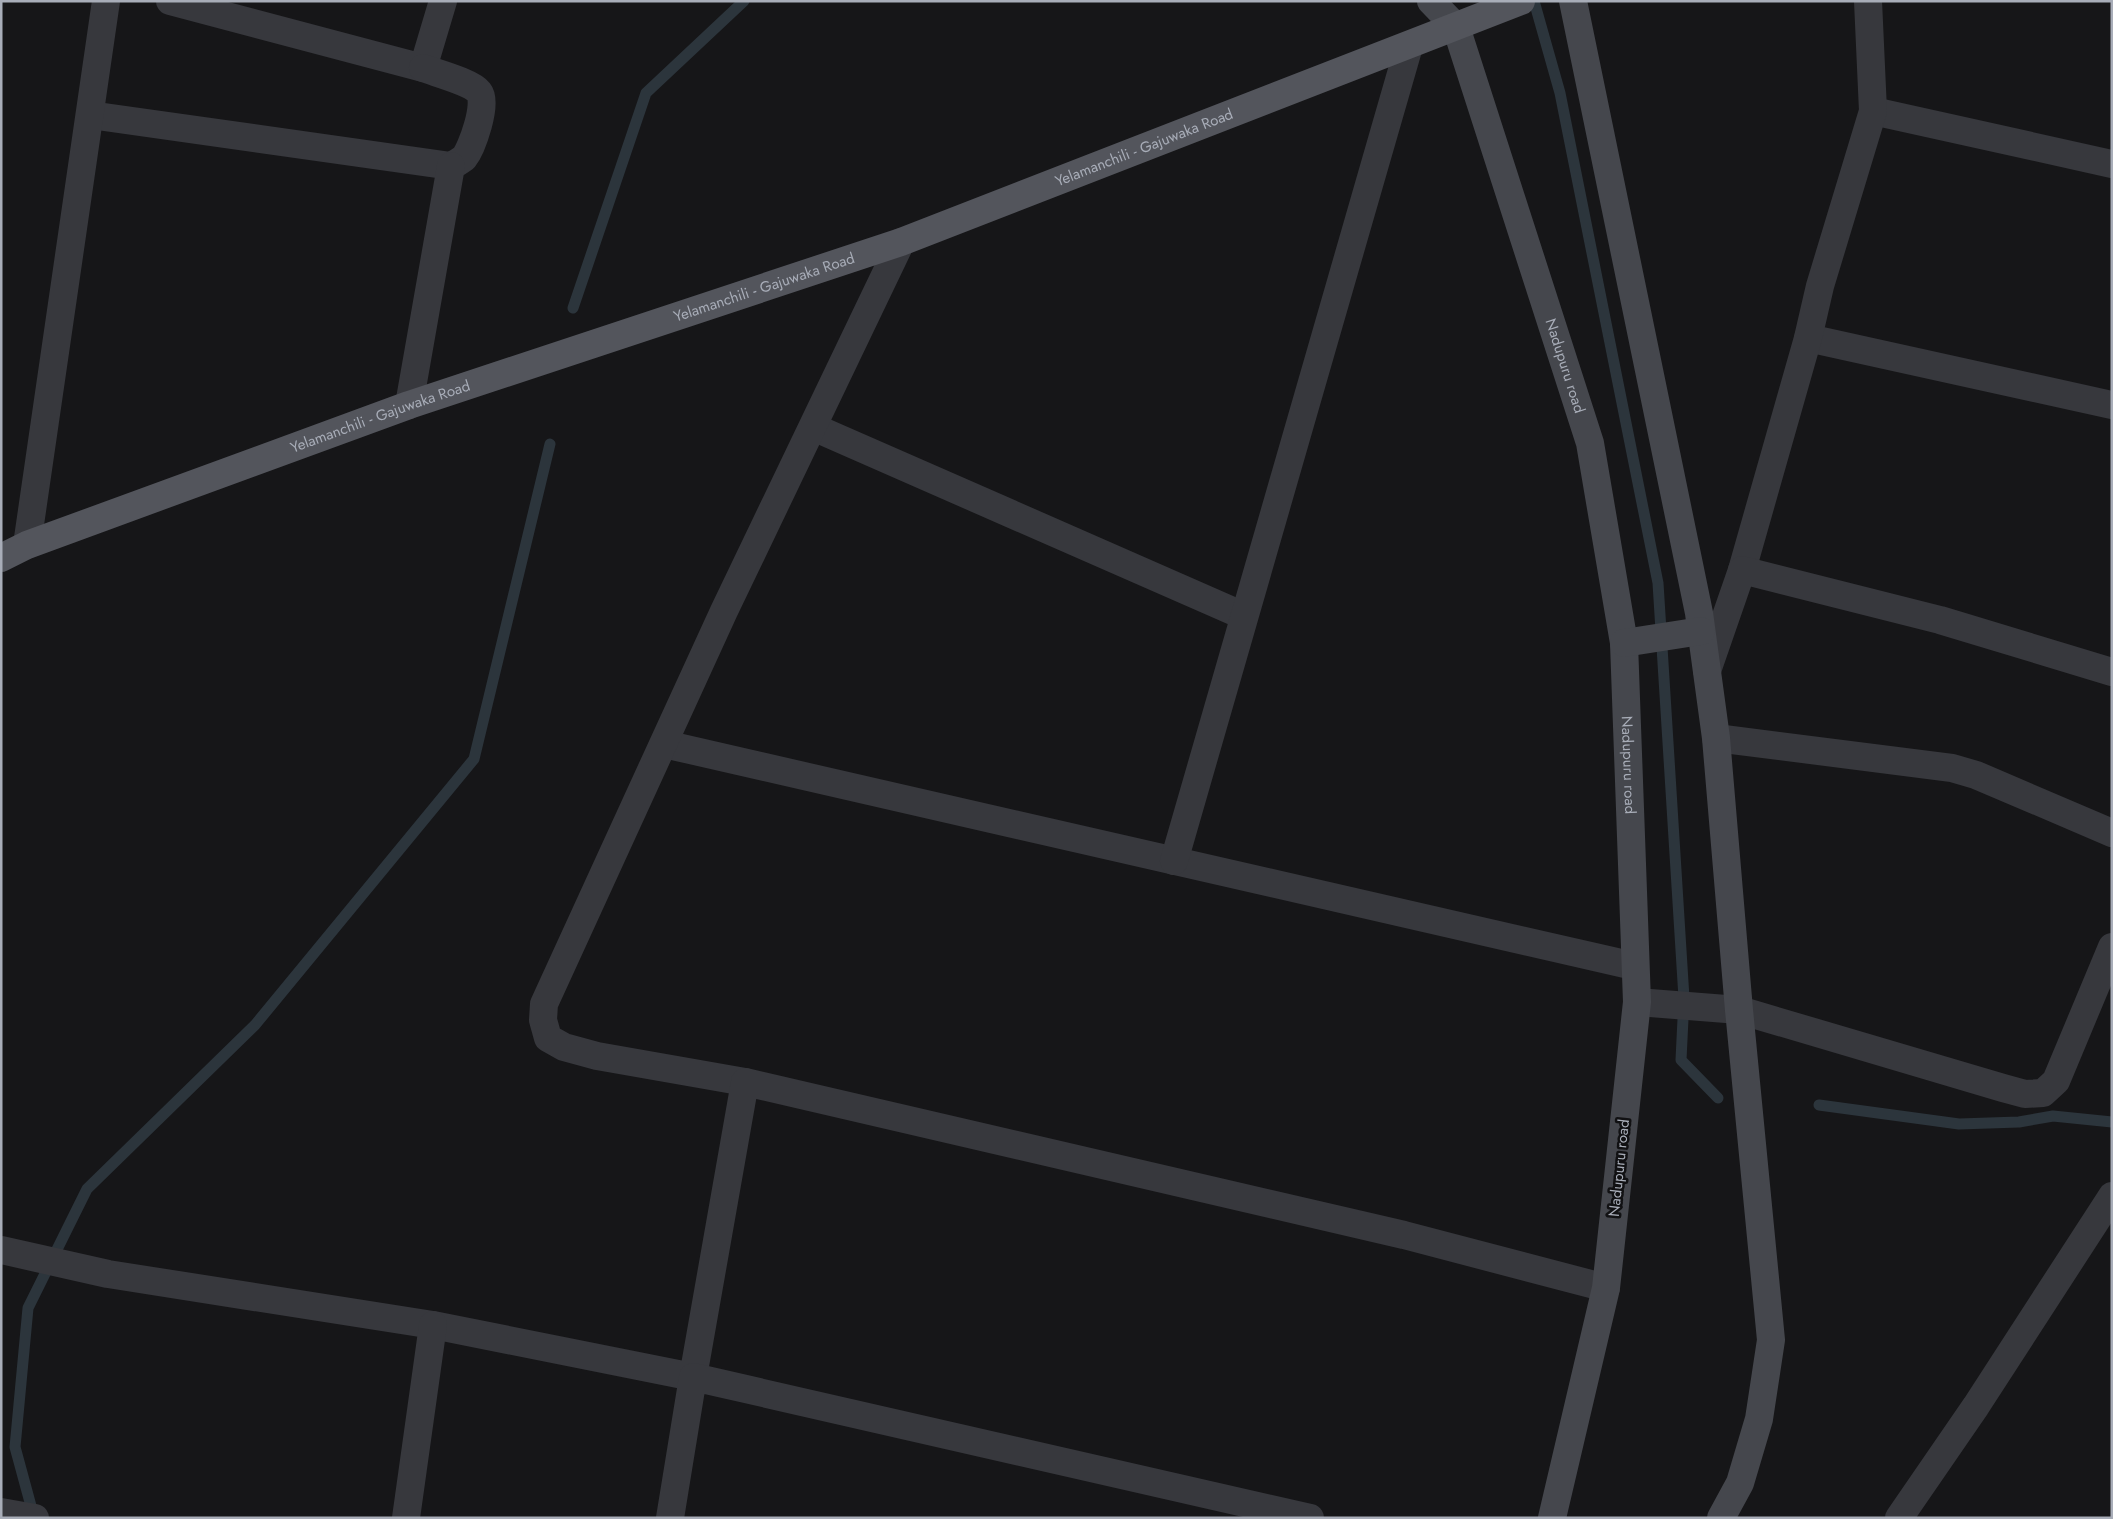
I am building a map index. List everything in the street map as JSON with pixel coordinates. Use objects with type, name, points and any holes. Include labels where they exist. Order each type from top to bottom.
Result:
[{"type":"main road","name":"Yelamanchili - Gajuwaka Road","points":[[1,558],[27,545],[409,405],[901,242],[1521,1]]},
{"type":"street","points":[[27,545],[106,1]]},
{"type":"street","points":[[90,115],[451,166],[463,159],[470,149],[483,103],[480,93],[472,87],[422,68],[170,1]]},
{"type":"street","points":[[422,68],[443,1]]},
{"type":"street","points":[[1431,1],[1465,23]]},
{"type":"street","points":[[1573,1],[1699,613],[1716,738],[1739,1010],[1771,1340],[1759,1420],[1740,1483],[1721,1518]]},
{"type":"street","points":[[1707,671],[1742,570],[1808,338],[1820,286],[1873,111],[1868,1]]},
{"type":"street","name":"Nadupuru road","points":[[1465,23],[1590,443],[1624,644],[1634,966],[1637,1002],[1606,1288],[1552,1518]]},
{"type":"street","points":[[1174,860],[1409,46]]},
{"type":"street","points":[[1873,111],[2112,164]]},
{"type":"street","points":[[409,405],[451,166]]},
{"type":"street","points":[[901,242],[724,612],[544,1004],[543,1020],[548,1038],[564,1047],[598,1056],[745,1082],[1404,1235],[1606,1288]]},
{"type":"street","points":[[1808,338],[2112,405]]},
{"type":"street","points":[[813,427],[1244,616]]},
{"type":"street","points":[[1742,570],[1940,620],[2112,672]]},
{"type":"street","points":[[1624,644],[1701,631]]},
{"type":"street","points":[[1716,738],[1952,768],[1976,775],[2112,833]]},
{"type":"street","points":[[664,744],[1634,966]]},
{"type":"street","points":[[1637,1002],[1739,1010],[2003,1088],[2025,1094],[2043,1093],[2056,1081],[2112,947]]},
{"type":"street","points":[[670,1518],[745,1082]]},
{"type":"street","points":[[1899,1518],[1976,1406],[2112,1196]]},
{"type":"street","points":[[5,1251],[108,1274],[433,1325],[693,1377],[1310,1518]]},
{"type":"street","points":[[406,1518],[433,1325]]},
{"type":"street","points":[[1,1512],[36,1518]]},
{"type":"waterway","points":[[573,308],[646,93],[744,1]]},
{"type":"waterway","points":[[1534,1],[1560,93],[1658,583],[1684,998],[1681,1060],[1718,1098]]},
{"type":"waterway","points":[[34,1517],[15,1447],[28,1308],[87,1189],[255,1025],[474,759],[550,444]]},
{"type":"waterway","points":[[1819,1105],[1959,1124],[2019,1122],[2053,1116],[2112,1122]]}]
